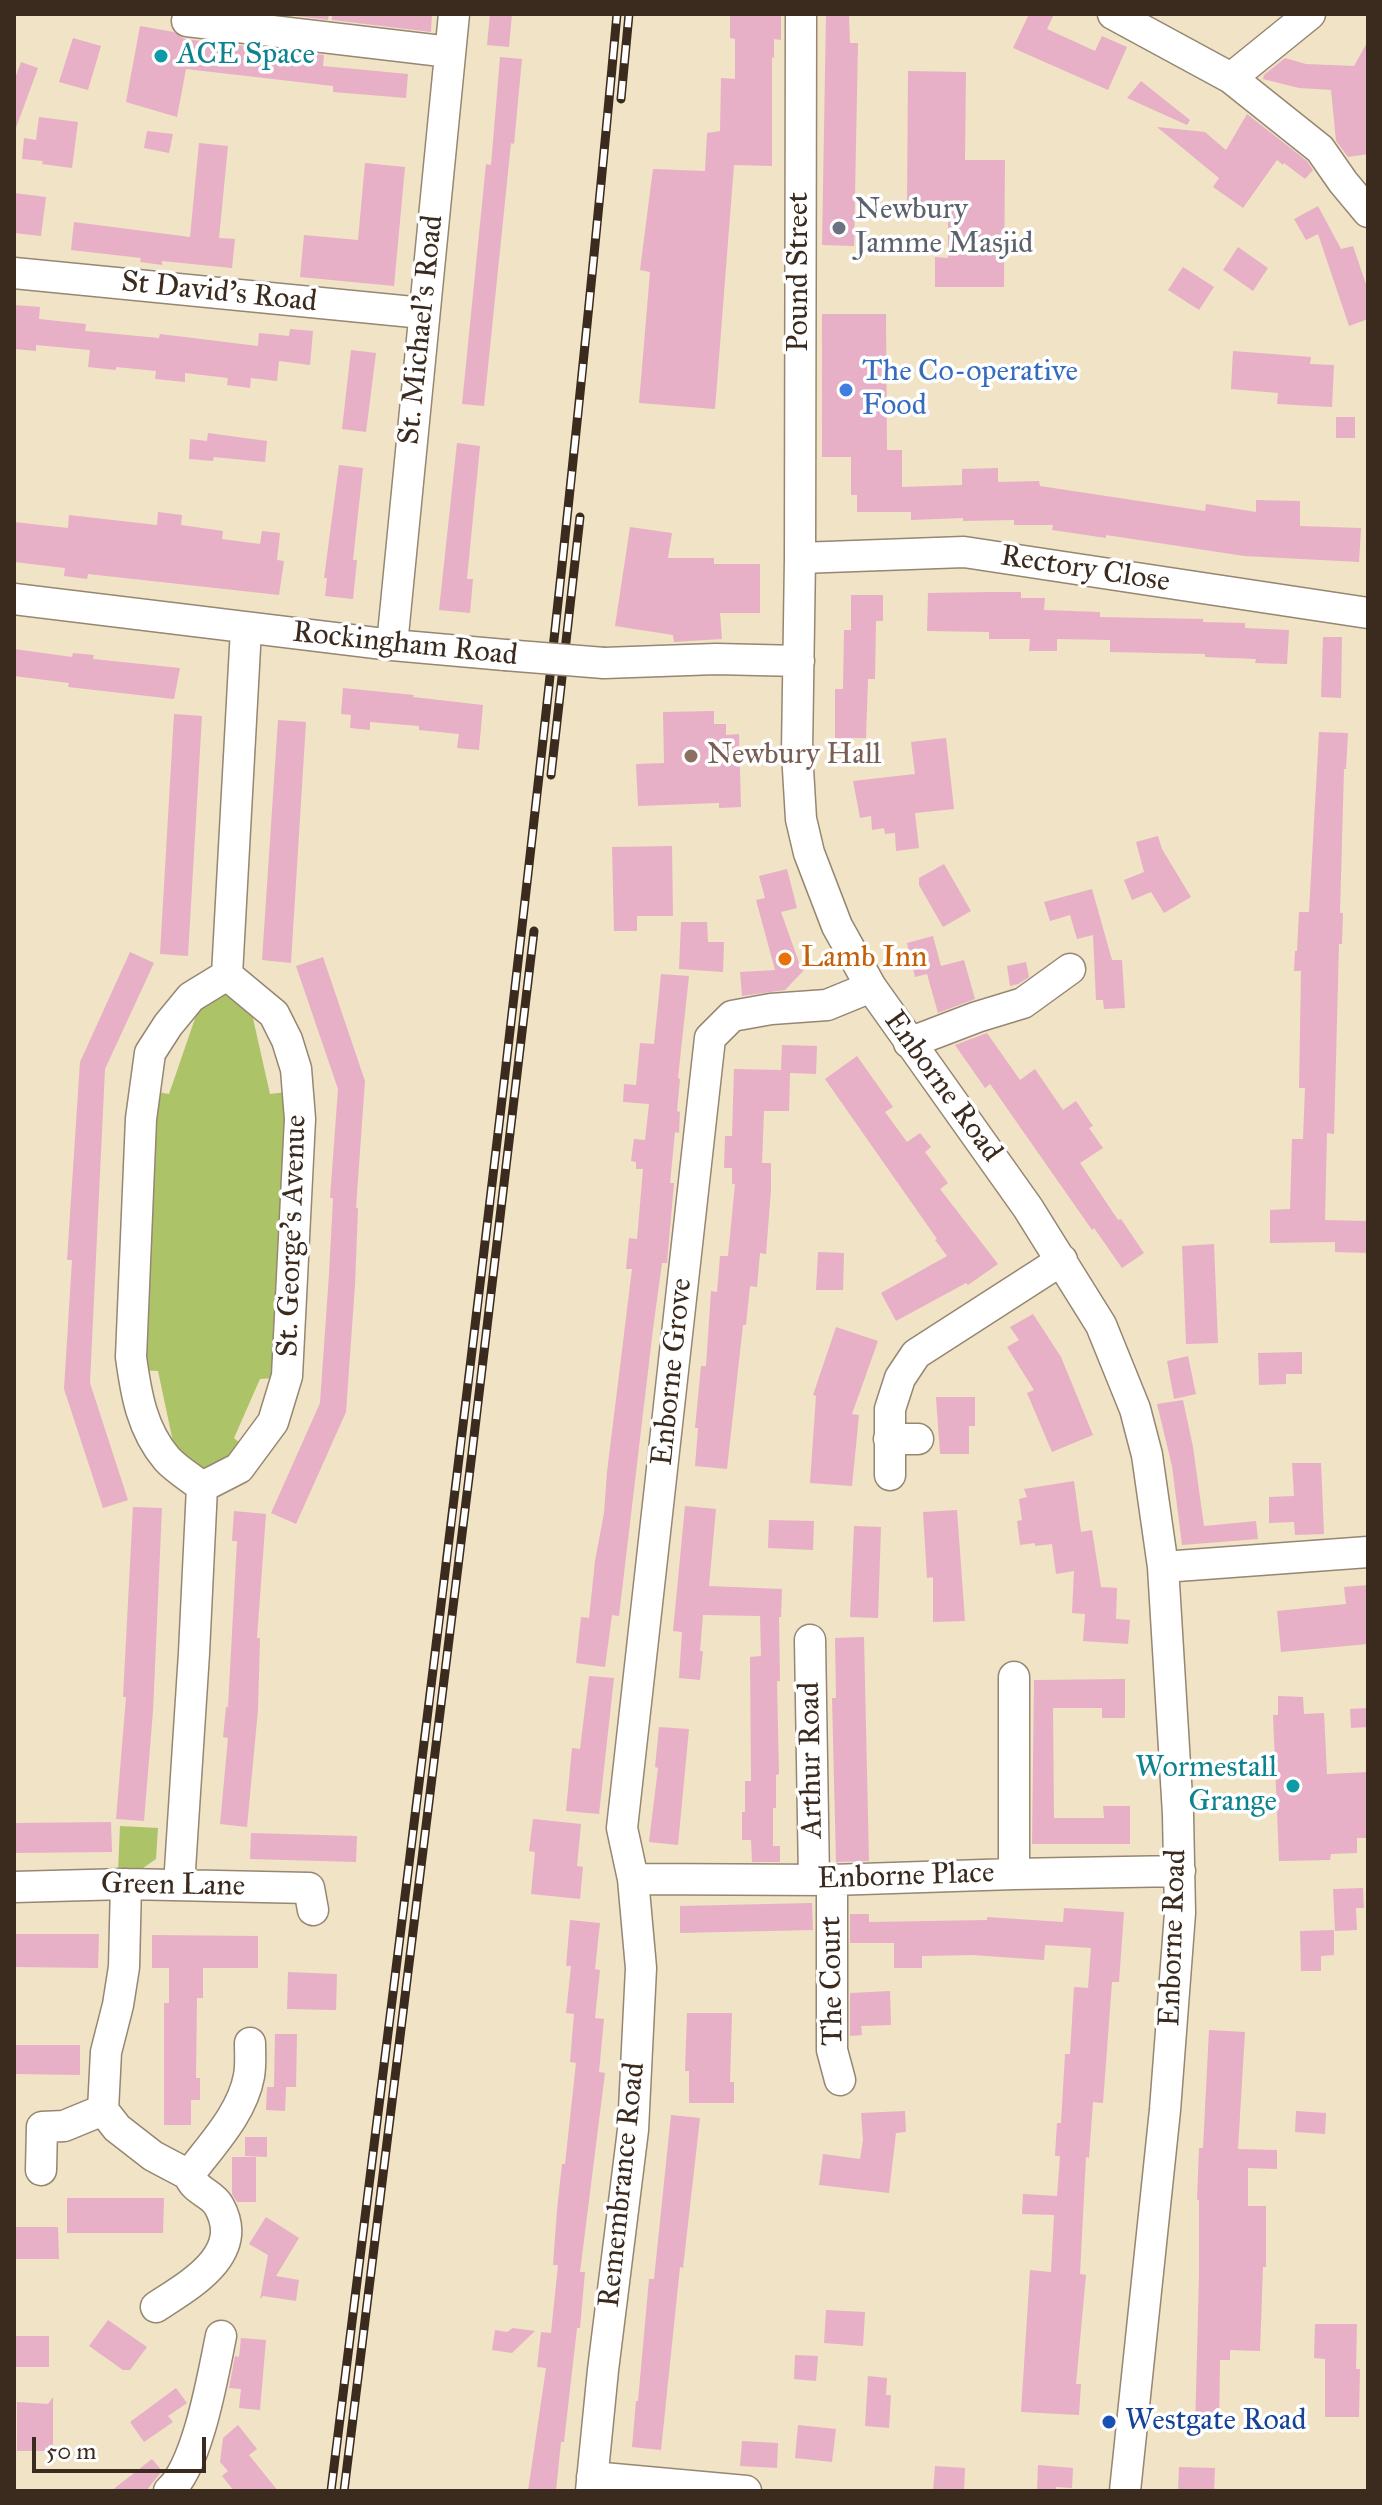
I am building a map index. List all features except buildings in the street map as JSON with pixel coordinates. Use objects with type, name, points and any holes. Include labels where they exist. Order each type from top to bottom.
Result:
[{"type":"street","name":"St. Michael's Road","points":[[392,645],[454,14]]},
{"type":"street","name":"Pound Street","points":[[800,545],[801,14]]},
{"type":"street","points":[[1113,14],[1231,78],[1320,149],[1368,212]]},
{"type":"street","points":[[1231,78],[1310,14]]},
{"type":"street","points":[[187,21],[450,52]]},
{"type":"street","name":"St David's Road","points":[[14,273],[423,313]]},
{"type":"street","name":"Rectory Close","points":[[800,545],[964,552],[1368,613]]},
{"type":"street","name":"Enborne Road","points":[[800,545],[797,752],[801,819],[809,853],[832,914],[871,987],[978,1135],[1062,1260],[1101,1325],[1135,1409],[1147,1455],[1163,1567],[1180,1913],[1165,2110],[1125,2491]]},
{"type":"street","name":"Rockingham Road","points":[[14,599],[392,645],[604,663],[716,659],[799,661]]},
{"type":"street","points":[[179,1885],[202,1487],[167,1459],[144,1422],[136,1391],[131,1357],[141,1119],[150,1053],[191,997],[227,975],[246,629]]},
{"type":"street","points":[[909,1043],[1023,1003],[1070,969]]},
{"type":"street","name":"St. George's Avenue","points":[[202,1487],[239,1468],[273,1422],[287,1376],[299,1134],[296,1069],[287,1040],[274,1014],[227,975]]},
{"type":"street","name":"Enborne Grove","points":[[633,1879],[622,1828],[710,1038],[732,1016],[771,1009],[827,1005],[871,987]]},
{"type":"street","points":[[890,1475],[904,1439],[890,1409],[900,1378],[916,1354],[1062,1260]]},
{"type":"street","points":[[1163,1567],[1368,1552]]},
{"type":"street","name":"Arthur Road","points":[[810,1640],[823,1880]]},
{"type":"street","points":[[1014,1677],[1014,1874]]},
{"type":"street","name":"Enborne Place","points":[[633,1879],[823,1880],[1180,1871]]},
{"type":"street","name":"Remembrance Road","points":[[591,2484],[633,2130],[641,1968],[633,1879]]},
{"type":"street","name":"The Court","points":[[823,1880],[832,2050],[840,2080]]},
{"type":"street","points":[[126,1884],[124,1967],[106,2052],[103,2110],[117,2128],[153,2156],[189,2175],[192,2184],[218,2205],[226,2234],[215,2264],[156,2307]]},
{"type":"street","name":"Green Lane","points":[[14,1887],[126,1884],[309,1888],[313,1910]]},
{"type":"street","points":[[189,2175],[221,2134],[241,2101],[250,2075],[250,2043]]},
{"type":"street","points":[[41,2170],[42,2127],[64,2126],[103,2110]]},
{"type":"street","points":[[169,2491],[181,2481],[207,2406],[221,2336]]},
{"type":"street","points":[[591,2484],[746,2491]]},
{"type":"green space","points":[[228,994],[250,1005],[270,1094],[287,1092],[275,1378],[260,1379],[234,1438],[243,1446],[232,1458],[204,1471],[176,1456],[158,1371],[139,1370],[151,1091],[169,1094],[200,1004],[212,997]]},
{"type":"green space","points":[[120,1826],[158,1828],[156,1859],[136,1873],[118,1872]]},
{"type":"railway","points":[[331,2491],[520,944],[555,634],[617,14]]},
{"type":"railway","points":[[621,99],[629,14]]},
{"type":"railway","points":[[551,775],[580,517]]},
{"type":"railway","points":[[344,2491],[534,931]]},
{"type":"place","name":"ACE Space","points":[[161,56]]},
{"type":"place","name":"Newbury Jamme Masjid","points":[[839,228]]},
{"type":"place","name":"The Co-operative Food","points":[[846,390]]},
{"type":"place","name":"Newbury Hall","points":[[691,756]]},
{"type":"place","name":"Lamb Inn","points":[[785,959]]},
{"type":"place","name":"Wormestall Grange","points":[[1293,1786]]},
{"type":"place","name":"Westgate Road","points":[[1109,2422]]}]
